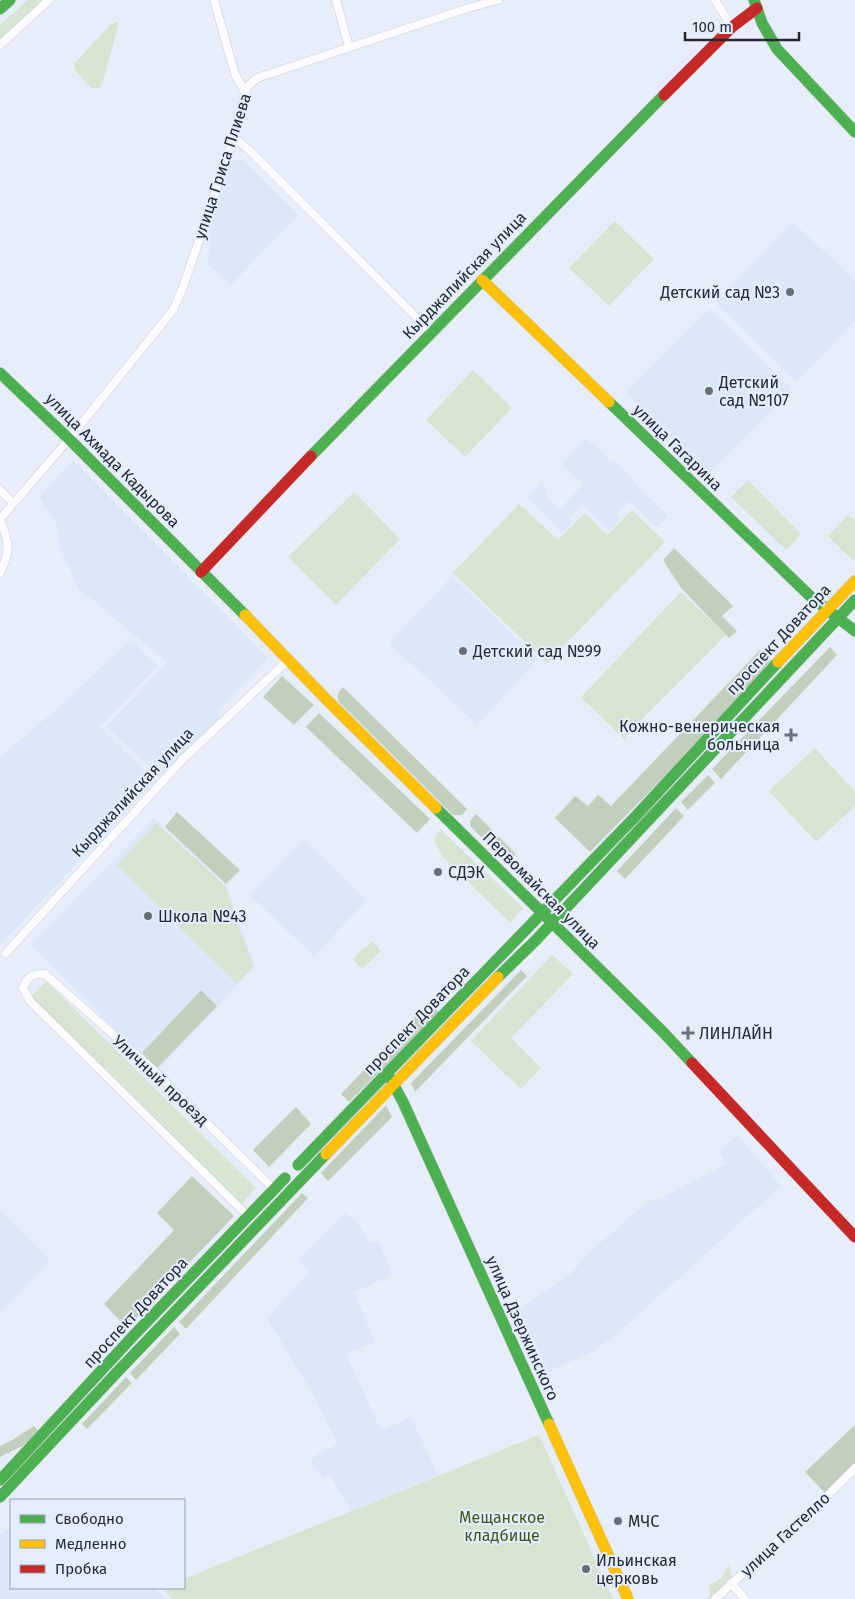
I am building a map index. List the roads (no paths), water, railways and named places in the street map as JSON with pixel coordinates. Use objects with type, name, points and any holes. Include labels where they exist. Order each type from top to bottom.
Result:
[{"type":"main road","points":[[0,9],[10,0]]},
{"type":"main road","points":[[756,4],[762,23],[777,49],[794,70],[855,132]]},
{"type":"main road","name":"Кырджалийская улица","points":[[201,572],[431,332],[606,153],[756,4]]},
{"type":"main road","name":"улица Гагарина","points":[[482,280],[810,597],[855,632]]},
{"type":"main road","name":"улица Ахмада Кадырова","points":[[0,373],[69,439],[201,572]]},
{"type":"main road","name":"Первомайская улица","points":[[201,572],[668,1037],[855,1237]]},
{"type":"main road","name":"проспект Доватора","points":[[0,1480],[248,1216],[635,817],[855,581]]},
{"type":"main road","name":"проспект Доватора","points":[[0,1497],[120,1368],[393,1084],[552,923],[855,600]]},
{"type":"main road","name":"улица Дзержинского","points":[[386,1072],[403,1102],[628,1599]]},
{"type":"street","points":[[0,45],[49,0]]},
{"type":"street","points":[[214,0],[235,74],[245,92]]},
{"type":"street","points":[[336,0],[349,47]]},
{"type":"street","name":"улица Гриса Плиева","points":[[0,520],[69,439],[173,310],[182,290],[234,137],[245,92],[249,85],[257,78],[467,4],[498,0]]},
{"type":"street","points":[[715,0],[732,27]]},
{"type":"street","points":[[234,137],[431,332]]},
{"type":"street","points":[[0,490],[13,503]]},
{"type":"street","points":[[0,520],[8,540],[8,555],[0,573]]},
{"type":"street","name":"Кырджалийская улица","points":[[6,953],[183,759],[288,660]]},
{"type":"street","name":"Уличный проезд","points":[[248,1216],[30,1001],[23,988],[25,981],[34,974],[45,974],[151,1068],[274,1189]]},
{"type":"street","name":"улица Гастелло","points":[[715,1599],[824,1500],[855,1468]]},
{"type":"street","points":[[731,1584],[745,1599]]},
{"type":"place","name":"Детский сад №3","points":[[790,292]]},
{"type":"place","name":"Детский сад №107","points":[[709,391]]},
{"type":"place","name":"Детский сад №99","points":[[463,651]]},
{"type":"place","name":"Кожно-венерическая больница","points":[[791,735]]},
{"type":"place","name":"СДЭК","points":[[438,872]]},
{"type":"place","name":"Школа №43","points":[[148,916]]},
{"type":"place","name":"ЛИНЛАЙН","points":[[688,1033]]},
{"type":"place","name":"МЧС","points":[[618,1521]]},
{"type":"place","name":"Ильинская церковь","points":[[586,1569]]},
{"type":"park label","name":"Мещанское кладбище","points":[[502,1526]]}]
